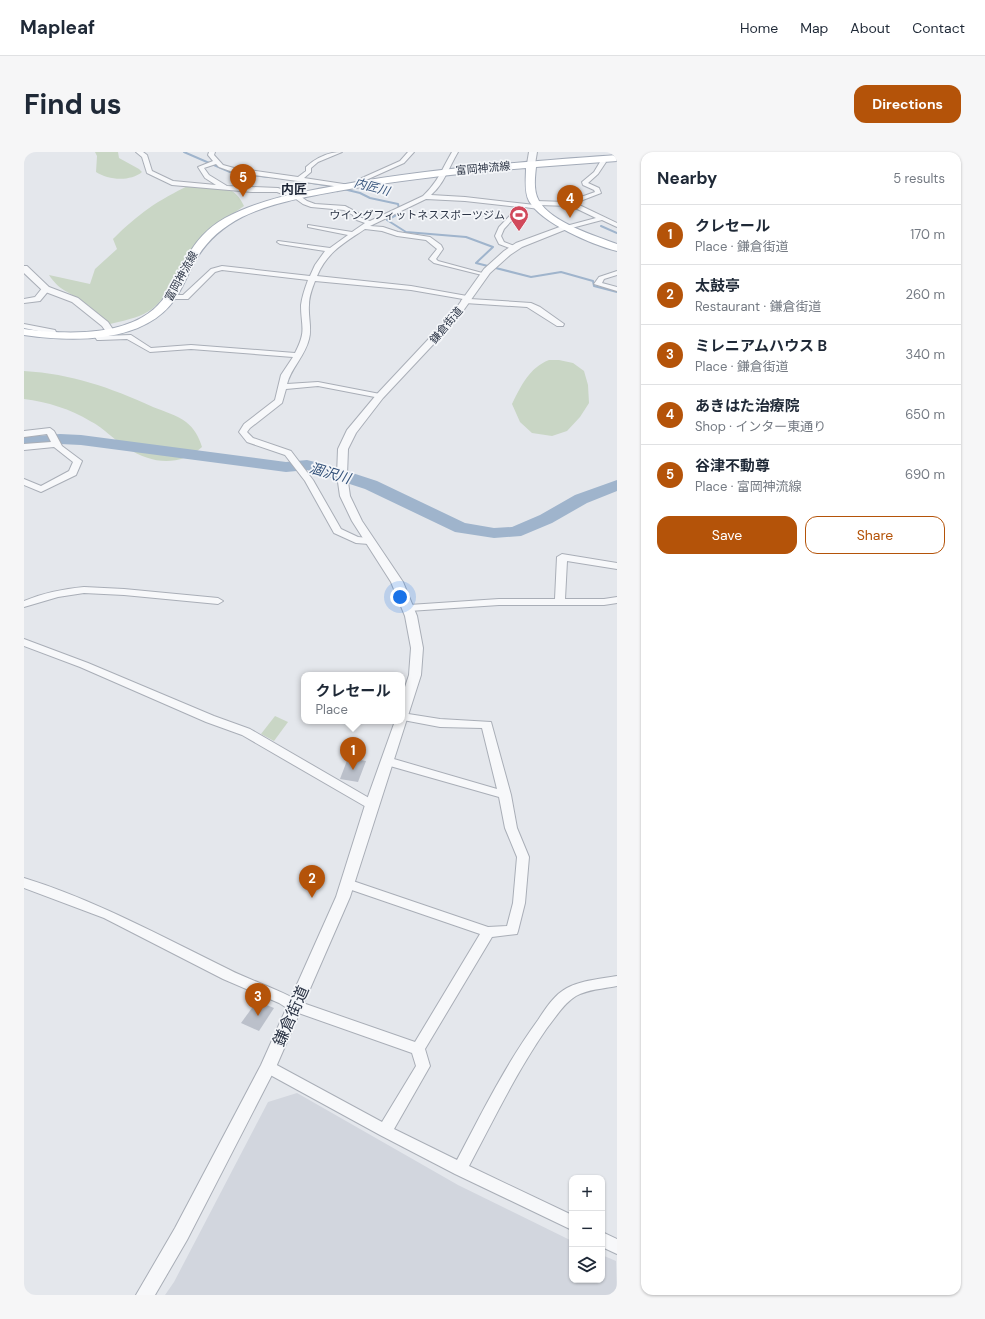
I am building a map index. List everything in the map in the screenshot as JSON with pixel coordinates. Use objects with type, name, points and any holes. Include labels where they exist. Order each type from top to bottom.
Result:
[{"type":"main road","name":"富岡神流線","points":[[24,332],[69,336],[97,334],[122,329],[147,320],[156,314],[170,297],[190,257],[201,240],[227,221],[259,207],[348,186],[444,171],[617,158]]},
{"type":"main road","points":[[531,164],[531,190],[537,205],[552,218],[568,227],[617,248]]},
{"type":"street","points":[[140,152],[145,156],[149,172],[172,182],[228,188],[278,190],[297,197],[309,205],[338,208],[353,212],[355,213],[356,218],[367,225],[397,234],[428,238],[440,246],[440,249],[432,259],[436,262],[484,275]]},
{"type":"street","points":[[212,152],[211,155],[221,166],[233,170],[348,186]]},
{"type":"street","points":[[298,180],[309,171],[308,168],[316,161],[339,152]]},
{"type":"street","points":[[362,184],[360,182],[364,179],[402,162],[411,152]]},
{"type":"street","points":[[370,541],[356,540],[337,531],[309,480],[288,453],[250,440],[243,432],[247,426],[279,401],[285,375],[305,341],[307,331],[305,305],[312,278],[318,265],[331,250],[367,225],[425,197],[432,191],[455,152]]},
{"type":"street","points":[[531,164],[533,152]]},
{"type":"street","points":[[566,204],[598,193],[597,189],[585,184],[600,168],[603,162],[601,160]]},
{"type":"street","points":[[217,161],[201,167],[201,170],[228,188]]},
{"type":"street","points":[[425,197],[465,198],[522,206],[566,204],[579,206],[617,225]]},
{"type":"street","points":[[515,248],[501,243],[498,236],[501,228],[522,206]]},
{"type":"street","points":[[568,227],[603,218]]},
{"type":"street","points":[[310,226],[354,234]]},
{"type":"street","name":"鎌倉街道","points":[[405,708],[415,675],[417,648],[409,608],[397,582],[357,521],[345,496],[342,476],[343,449],[351,432],[380,396],[455,316],[484,275],[507,253],[515,248],[568,227]]},
{"type":"street","points":[[280,242],[331,250]]},
{"type":"street","points":[[24,268],[46,289],[75,300],[105,324],[110,331]]},
{"type":"street","points":[[170,297],[185,297],[212,270],[222,268],[417,288],[466,300],[528,305],[560,324]]},
{"type":"street","points":[[617,273],[601,278],[598,284],[617,289]]},
{"type":"street","points":[[24,301],[37,299],[46,289]]},
{"type":"street","points":[[24,326],[52,332],[51,335]]},
{"type":"street","points":[[97,334],[100,338],[128,337],[150,350],[191,347],[298,355]]},
{"type":"street","points":[[283,387],[318,384],[380,396]]},
{"type":"street","points":[[24,434],[50,431],[58,447],[78,461],[73,473],[41,489],[24,482]]},
{"type":"street","points":[[24,447],[56,444]]},
{"type":"street","points":[[560,602],[562,557],[617,566]]},
{"type":"street","points":[[24,604],[40,598],[70,592],[92,590],[218,602]]},
{"type":"street","points":[[409,608],[499,602],[604,602],[617,600]]},
{"type":"street","points":[[24,642],[98,671],[210,719],[246,732],[372,805]]},
{"type":"street","points":[[347,884],[488,932],[512,931],[519,903],[523,857],[512,828],[487,725],[440,723],[405,718]]},
{"type":"street","name":"鎌倉街道","points":[[145,1295],[181,1234],[268,1067],[343,897],[400,724]]},
{"type":"street","points":[[387,761],[505,796]]},
{"type":"street","points":[[24,883],[108,915],[228,975],[284,999],[295,1006],[418,1048]]},
{"type":"street","points":[[385,1131],[423,1066],[418,1048],[488,932]]},
{"type":"street","points":[[460,1169],[520,1059],[558,1004],[568,994],[585,987],[617,981]]},
{"type":"street","points":[[268,1067],[385,1131],[569,1222]]},
{"type":"street","points":[[605,1241],[617,1247]]},
{"type":"shaded area","points":[[297,1093],[458,1185],[569,1240],[569,1283],[605,1283],[605,1256],[616,1261],[617,1295],[165,1295],[174,1282],[268,1102]]},
{"type":"green space","points":[[95,152],[118,152],[119,158],[142,172],[125,179],[101,175],[96,172],[97,156]]},
{"type":"green space","points":[[190,185],[222,186],[240,198],[244,206],[216,226],[192,249],[165,295],[152,309],[144,314],[110,324],[81,300],[60,287],[49,275],[90,284],[95,269],[117,249],[113,239],[149,208]]},
{"type":"green space","points":[[549,360],[559,360],[573,363],[584,371],[588,385],[589,403],[580,417],[567,431],[552,436],[532,433],[520,422],[512,404],[526,378],[542,363]]},
{"type":"green space","points":[[24,371],[74,378],[121,393],[174,415],[186,422],[194,430],[202,447],[184,458],[165,461],[156,460],[136,453],[122,445],[95,424],[75,413],[50,404],[24,399]]},
{"type":"green space","points":[[275,716],[288,722],[274,741],[261,734]]},
{"type":"building","points":[[348,758],[366,761],[358,782],[340,779]]},
{"type":"building","points":[[257,1001],[274,1008],[259,1031],[241,1023]]},
{"type":"waterway","name":"内匠川","points":[[184,152],[230,172],[268,177]]},
{"type":"waterway","name":"内匠川","points":[[280,178],[331,186],[360,193],[370,198],[398,204],[400,213],[387,220],[406,232],[466,237],[493,247],[476,263],[531,277],[561,272],[593,281],[594,286],[617,292]]},
{"type":"waterway","points":[[601,226],[617,233]]},
{"type":"waterway","name":"涸沢川","points":[[24,442],[60,439],[81,440],[286,467],[307,465],[371,485],[461,528],[494,533],[515,532],[546,519],[581,499],[617,485]]},
{"type":"place","name":"谷津不動尊","points":[[243,197]]},
{"type":"place","name":"あきはた治療院","points":[[570,218]]},
{"type":"place","name":"ウイングフィットネススポーツジム","points":[[519,232]]},
{"type":"place","name":"クレセール","points":[[353,770]]},
{"type":"place","name":"太鼓亭","points":[[312,898]]},
{"type":"place","name":"ミレニアムハウス B","points":[[258,1016]]},
{"type":"district","name":"内匠","points":[[294,189]]}]
